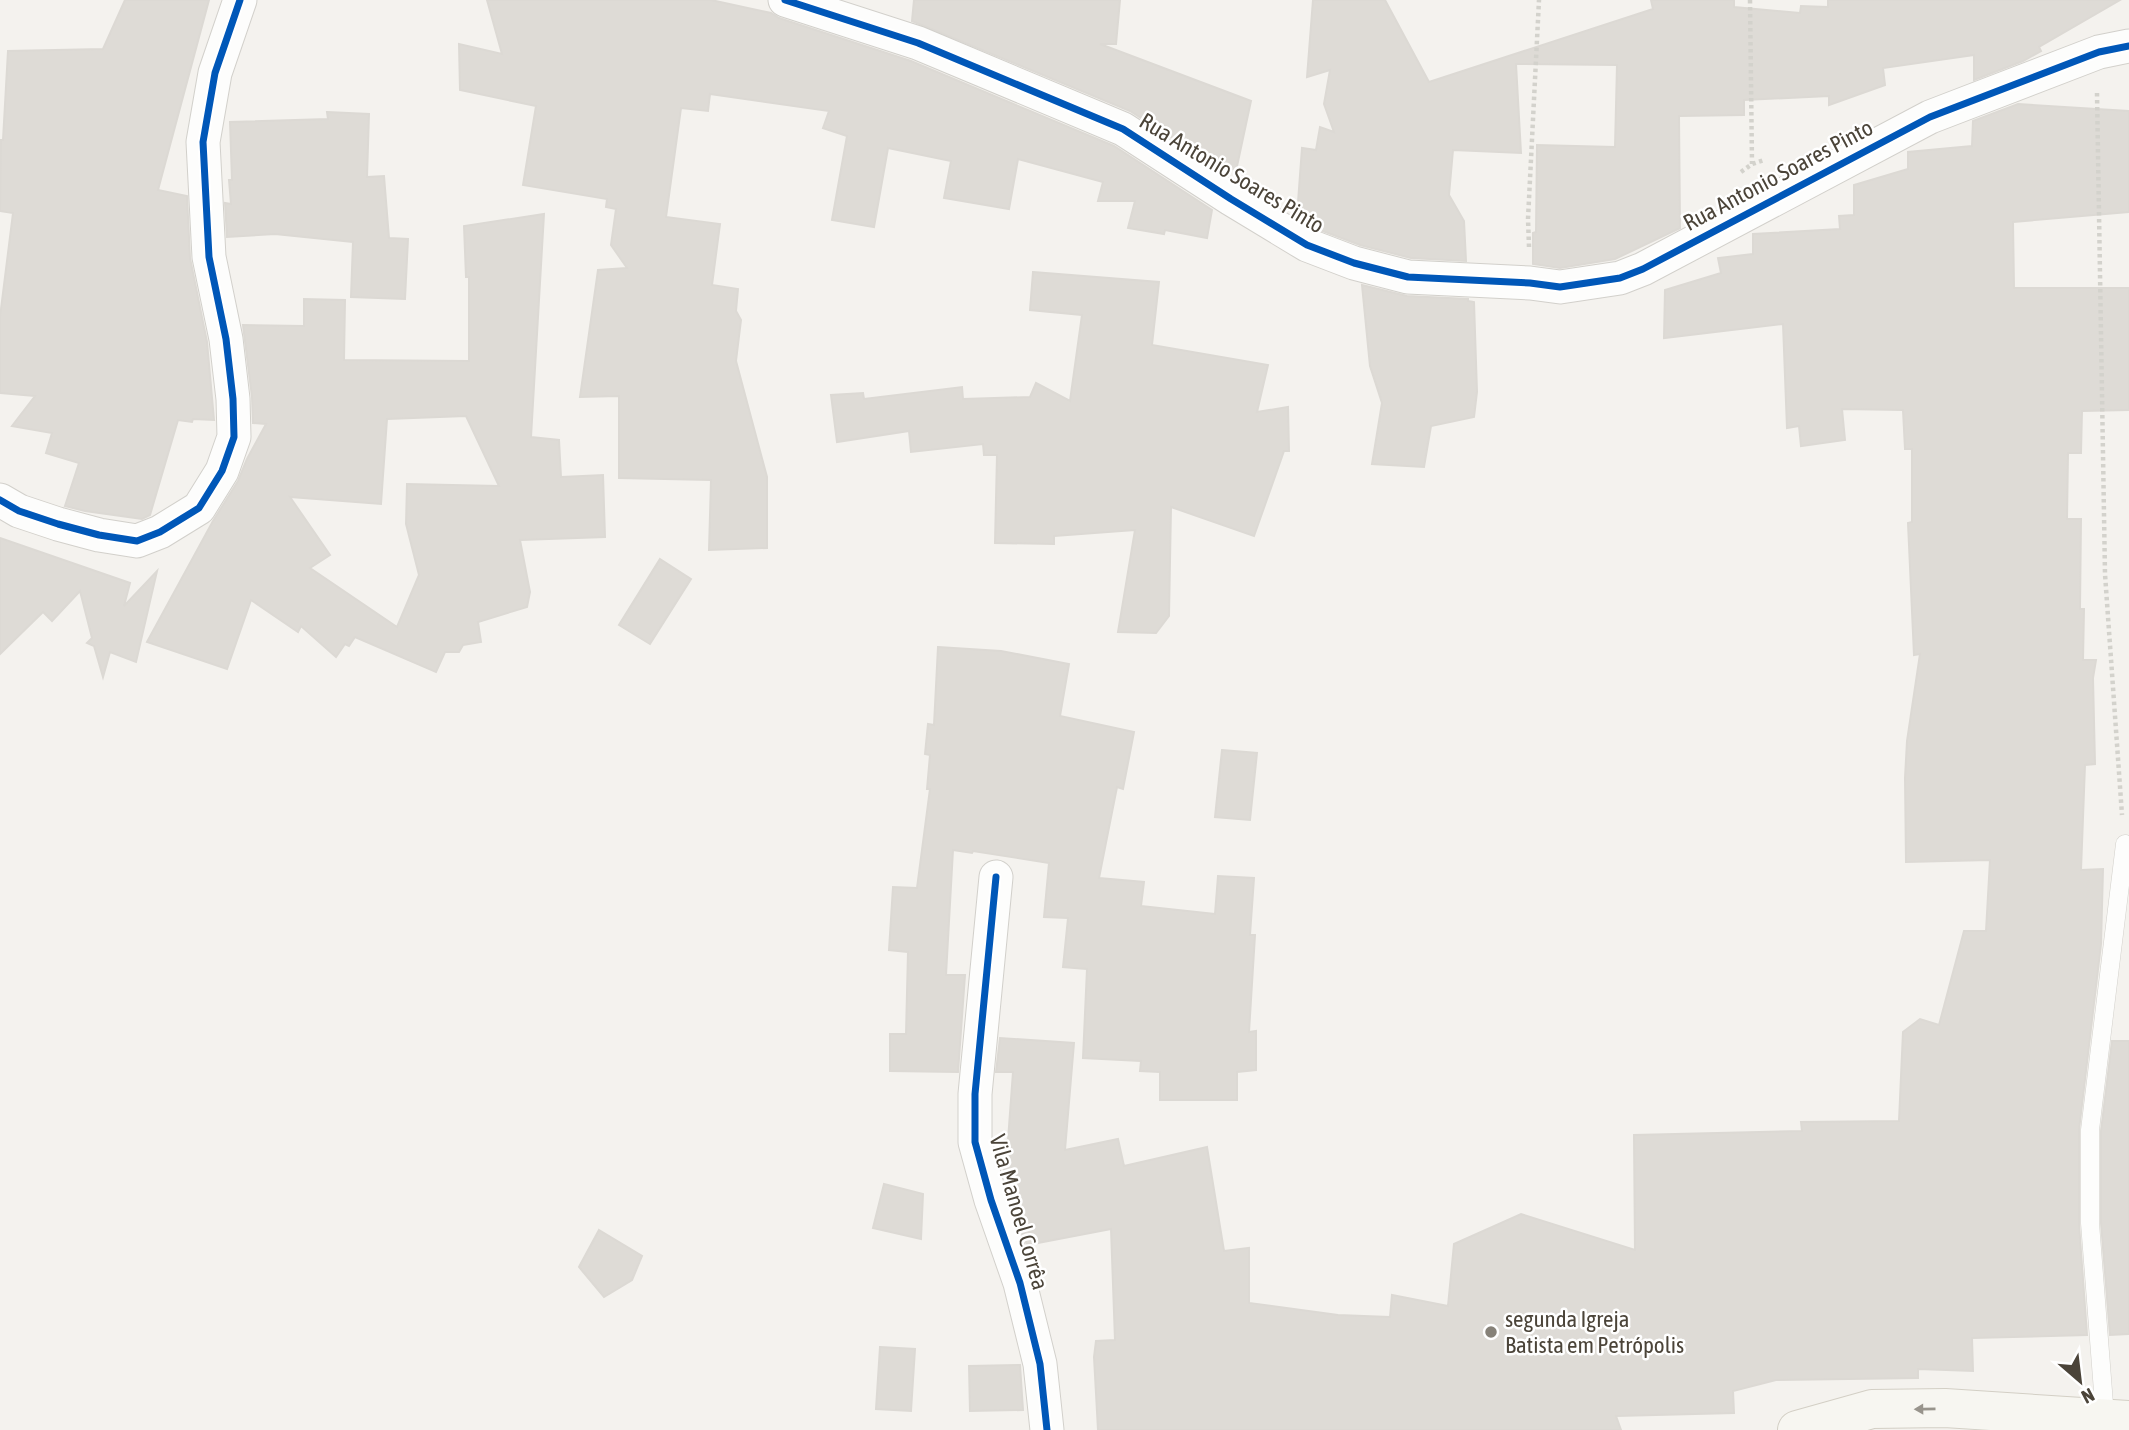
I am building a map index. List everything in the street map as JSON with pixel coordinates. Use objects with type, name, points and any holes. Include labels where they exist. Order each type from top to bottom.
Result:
[{"type":"main road","points":[[1797,1430],[1872,1409],[1945,1408],[1987,1420],[2117,1419]]},
{"type":"street","points":[[0,500],[19,511],[58,524],[99,536],[137,541],[160,532],[199,508],[222,471],[234,437],[233,399],[226,339],[209,257],[203,142],[215,73],[240,0]]},
{"type":"street","name":"Rua Antonio Soares Pinto","points":[[785,0],[918,43],[1123,129],[1307,245],[1354,263],[1408,277],[1530,283],[1560,288],[1620,278],[1632,273],[1930,117],[2099,52],[2129,46]]},
{"type":"street","name":"Vila Manoel Corrêa","points":[[996,877],[975,1094],[975,1142],[990,1200],[1020,1283],[1040,1364],[1047,1430]]},
{"type":"lane","points":[[2117,1419],[2090,1223],[2090,1130],[2124,844]]},
{"type":"path","points":[[1530,283],[1528,219],[1539,0]]},
{"type":"path","points":[[1750,0],[1752,164]]},
{"type":"path","points":[[2105,85],[2097,90],[2105,574],[2124,844]]},
{"type":"building","points":[[125,0],[209,0],[158,190],[187,196],[190,258],[207,342],[214,420],[178,420],[150,515],[142,519],[65,506],[79,463],[46,453],[52,433],[12,426],[35,396],[0,393],[0,317],[13,213],[0,211],[1,140],[8,51],[103,49]]},
{"type":"building","points":[[487,0],[711,0],[771,13],[779,18],[911,61],[1114,146],[1212,210],[1207,238],[1165,230],[1164,234],[1128,228],[1135,201],[1098,201],[1103,182],[1018,159],[1009,209],[944,198],[951,161],[888,148],[874,227],[832,220],[847,136],[823,128],[829,111],[710,94],[708,111],[681,108],[666,217],[720,224],[712,285],[738,289],[736,311],[741,320],[736,361],[767,477],[767,548],[709,550],[711,480],[619,478],[619,396],[580,397],[598,270],[627,268],[611,245],[616,209],[606,207],[607,199],[523,185],[536,106],[460,90],[459,44],[502,54]]},
{"type":"building","points":[[914,0],[1120,0],[1116,44],[1100,44],[1251,101],[1236,171],[1220,162],[1219,168],[1130,111],[912,21]]},
{"type":"building","points":[[1313,0],[1385,0],[1429,82],[1653,9],[1651,0],[1734,0],[1734,7],[1800,13],[1801,6],[1828,7],[1828,0],[2120,0],[2039,47],[2041,51],[2023,61],[1974,80],[1974,55],[1883,68],[1885,85],[1829,105],[1829,96],[1744,100],[1744,115],[1679,116],[1680,228],[1615,259],[1560,268],[1533,264],[1537,145],[1615,147],[1617,65],[1516,64],[1521,153],[1453,150],[1449,195],[1464,221],[1466,261],[1411,258],[1360,245],[1315,228],[1297,216],[1302,148],[1316,150],[1320,127],[1334,132],[1324,104],[1330,70],[1307,77]]},
{"type":"building","points":[[2018,104],[2129,111],[2129,212],[2013,222],[2014,288],[2129,288],[2129,410],[2082,411],[2081,453],[2068,453],[2067,519],[2081,519],[2080,609],[2084,609],[2083,660],[2096,660],[2093,678],[2095,764],[2085,765],[2081,870],[2103,869],[2101,944],[2079,1130],[2079,1224],[2087,1335],[1972,1338],[1973,1371],[1918,1369],[1918,1378],[1776,1380],[1733,1391],[1734,1413],[1616,1416],[1621,1430],[1098,1430],[1094,1357],[1096,1341],[1115,1340],[1111,1229],[1027,1245],[1009,1195],[999,1142],[1008,1140],[1013,1072],[996,1072],[1000,1038],[1074,1043],[1065,1150],[1118,1139],[1124,1166],[1207,1147],[1224,1251],[1249,1248],[1249,1303],[1338,1315],[1390,1317],[1392,1295],[1448,1306],[1454,1244],[1521,1214],[1635,1250],[1634,1135],[1802,1131],[1801,1122],[1899,1121],[1903,1032],[1920,1019],[1939,1025],[1964,931],[1986,931],[1990,860],[1906,862],[1907,741],[1920,654],[1914,655],[1908,523],[1912,522],[1912,449],[1905,449],[1903,410],[1842,409],[1845,440],[1801,446],[1799,426],[1787,428],[1783,324],[1664,338],[1665,290],[1721,273],[1718,258],[1753,254],[1753,234],[1840,229],[1839,216],[1854,215],[1854,185],[1908,169],[1908,152],[1972,146],[1973,121]]},
{"type":"building","points":[[327,112],[369,114],[367,177],[384,176],[389,238],[408,239],[405,299],[351,297],[353,242],[275,234],[227,237],[225,203],[231,204],[229,180],[232,180],[230,122],[328,119]]},
{"type":"building","points":[[544,214],[531,437],[559,440],[561,477],[603,475],[605,537],[520,540],[530,592],[527,607],[478,622],[481,642],[463,645],[459,652],[445,652],[436,672],[355,637],[349,646],[345,644],[336,657],[301,626],[298,632],[251,600],[227,669],[147,642],[238,481],[266,424],[253,423],[243,325],[304,326],[304,299],[345,300],[344,360],[469,361],[469,277],[466,277],[464,226]],"holes":[[[466,416],[499,486],[407,484],[406,524],[419,575],[397,627],[310,568],[330,555],[290,497],[381,504],[387,419]]]},
{"type":"building","points":[[1033,272],[1159,282],[1152,345],[1268,365],[1257,412],[1288,407],[1289,451],[1284,451],[1254,536],[1171,507],[1169,616],[1156,633],[1118,632],[1135,530],[1054,536],[1054,544],[995,543],[997,455],[984,455],[983,444],[911,452],[909,431],[837,442],[831,395],[863,393],[864,399],[962,387],[963,399],[1030,397],[1036,383],[1070,401],[1082,315],[1030,310]]},
{"type":"building","points":[[1362,285],[1407,296],[1468,299],[1474,302],[1477,392],[1474,417],[1431,426],[1424,467],[1372,464],[1382,403],[1370,366]]},
{"type":"building","points":[[0,538],[130,583],[124,606],[157,571],[136,662],[110,652],[103,677],[94,646],[87,643],[92,638],[80,591],[52,621],[43,612],[0,654]]},
{"type":"building","points":[[660,559],[691,579],[650,644],[619,625]]},
{"type":"building","points":[[938,647],[1001,651],[1069,664],[1060,716],[1134,732],[1123,789],[1117,787],[1099,878],[1144,882],[1141,906],[1215,914],[1218,876],[1254,878],[1250,935],[1255,935],[1249,1032],[1256,1031],[1256,1070],[1237,1072],[1237,1100],[1160,1100],[1160,1072],[1140,1071],[1141,1061],[1083,1058],[1087,969],[1063,967],[1068,918],[1044,917],[1049,863],[973,851],[953,850],[946,975],[965,975],[958,1072],[890,1071],[890,1034],[906,1034],[908,952],[889,950],[893,887],[917,888],[930,789],[927,789],[930,755],[925,754],[928,724],[934,725]]},
{"type":"building","points":[[1222,750],[1257,753],[1250,820],[1215,817]]},
{"type":"building","points":[[2112,1041],[2129,1041],[2129,1334],[2110,1335],[2101,1223],[2101,1131]]},
{"type":"building","points":[[884,1184],[923,1194],[921,1239],[873,1228]]},
{"type":"building","points":[[599,1230],[642,1256],[632,1280],[604,1297],[579,1267]]},
{"type":"building","points":[[880,1347],[915,1349],[911,1411],[876,1409]]},
{"type":"building","points":[[1020,1365],[1023,1410],[970,1411],[969,1366]]},
{"type":"cycle path","points":[[0,500],[19,511],[58,524],[99,535],[137,541],[160,532],[199,508],[222,471],[234,437],[233,399],[226,339],[209,257],[203,142],[215,73],[240,0]]},
{"type":"cycle path","points":[[785,0],[918,43],[1123,129],[1307,245],[1354,263],[1408,277],[1560,287],[1620,278],[1643,269],[1930,117],[2099,52],[2129,46]]},
{"type":"cycle path","points":[[996,877],[975,1094],[975,1142],[991,1200],[1020,1283],[1040,1364],[1047,1430]]},
{"type":"place","name":"segunda Igreja Batista em Petrópolis","points":[[1491,1332]]}]
